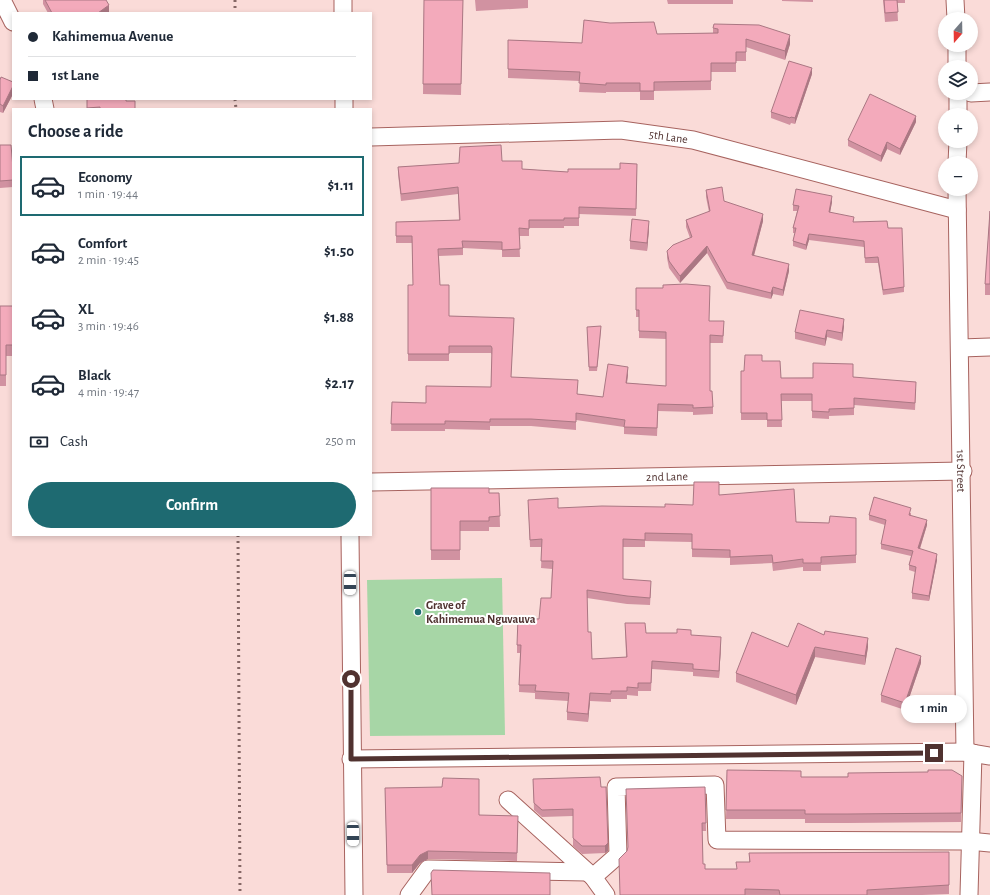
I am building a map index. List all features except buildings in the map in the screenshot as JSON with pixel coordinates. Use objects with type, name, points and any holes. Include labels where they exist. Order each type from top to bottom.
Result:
[{"type":"street","points":[[2,0],[12,20]]},
{"type":"street","points":[[343,0],[343,12]]},
{"type":"street","points":[[955,0],[956,12]]},
{"type":"street","points":[[978,93],[990,92]]},
{"type":"street","name":"5th Lane","points":[[372,136],[621,130],[693,140],[957,210]]},
{"type":"street","name":"1st Street","points":[[957,196],[969,753],[969,895]]},
{"type":"street","points":[[961,348],[990,347]]},
{"type":"street","name":"2nd Lane","points":[[372,482],[963,471]]},
{"type":"street","points":[[350,536],[351,759],[354,895]]},
{"type":"street","points":[[351,759],[969,753],[990,756]]},
{"type":"street","points":[[410,895],[428,868],[589,874],[618,855],[616,787],[715,785],[717,840],[969,841],[990,843]]},
{"type":"street","points":[[508,800],[589,874],[606,895]]},
{"type":"green space","points":[[502,578],[505,735],[370,736],[367,580]]},
{"type":"railway","points":[[235,0],[235,12]]},
{"type":"railway","points":[[235,100],[236,108]]},
{"type":"railway","points":[[238,536],[240,895]]},
{"type":"place","name":"Grave of Kahimemua Nguvauva","points":[[418,612]]},
{"type":"route","points":[[351,679],[351,759],[934,753]]}]
